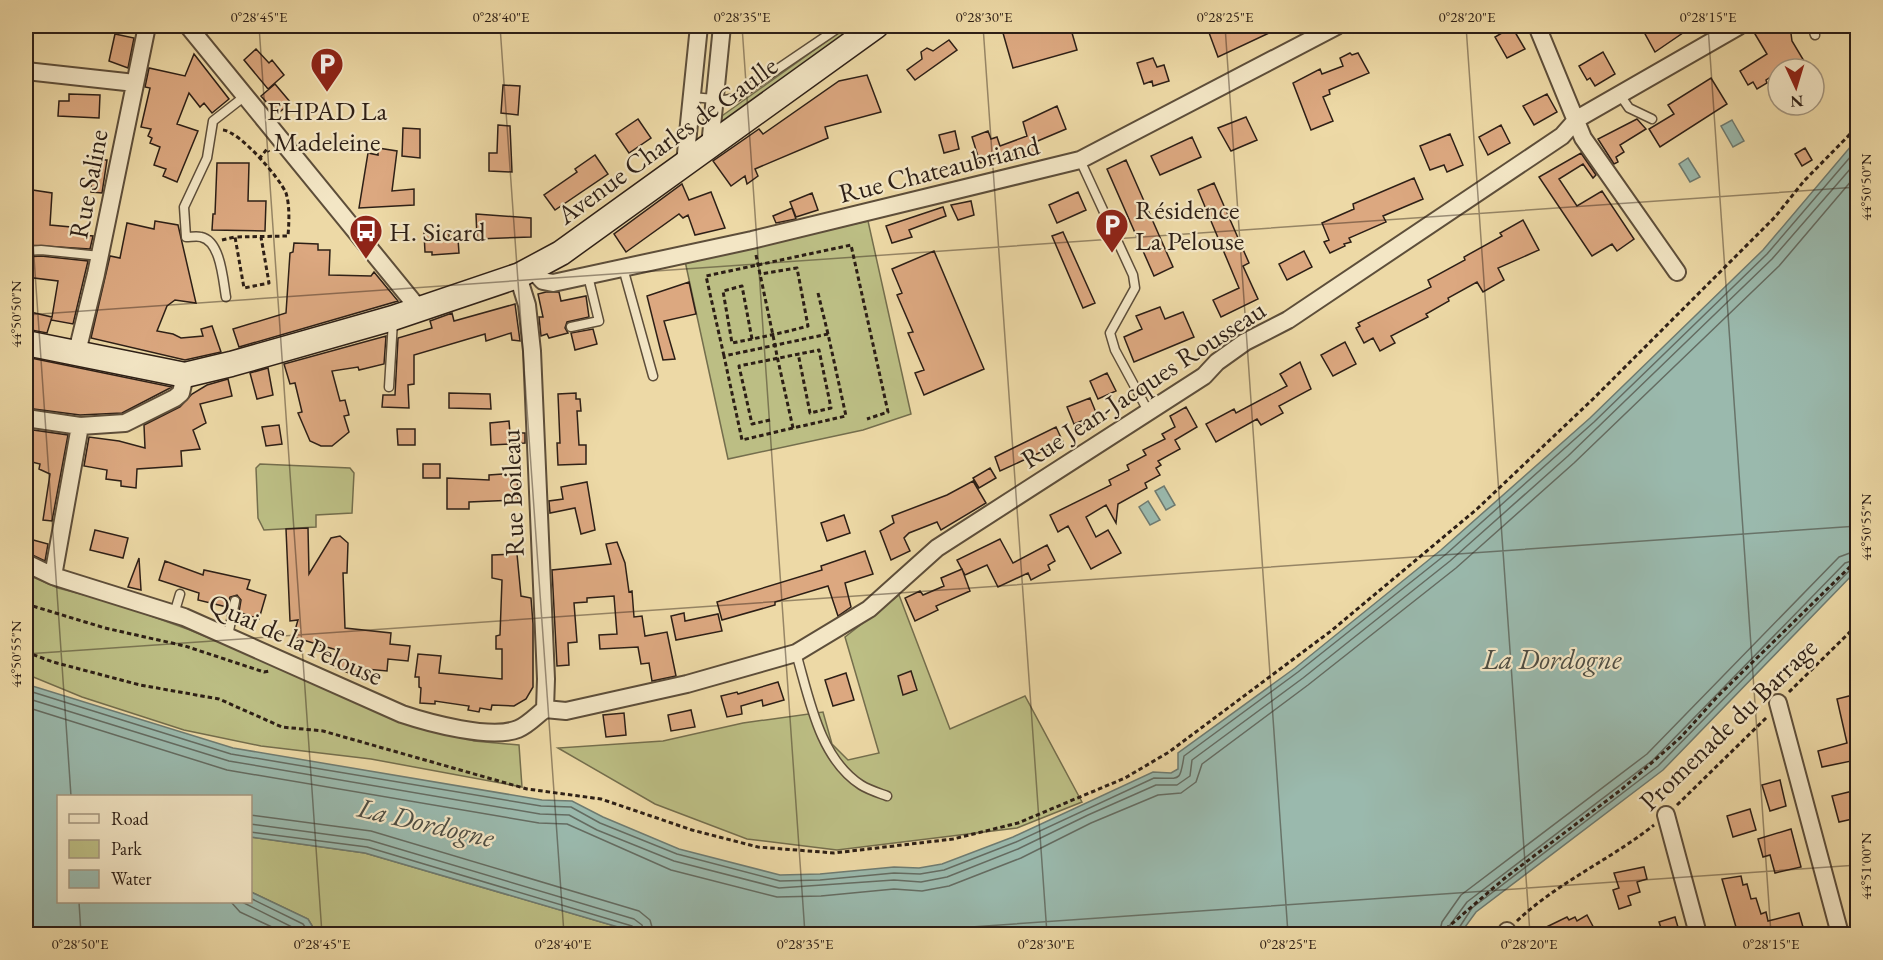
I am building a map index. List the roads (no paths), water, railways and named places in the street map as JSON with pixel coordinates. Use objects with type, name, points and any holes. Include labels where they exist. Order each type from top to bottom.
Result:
[{"type":"main road","name":"Avenue Charles de Gaulle","points":[[185,375],[393,318],[525,272],[561,252],[876,26]]},
{"type":"main road","points":[[26,343],[185,375]]},
{"type":"street","name":"Rue Saline","points":[[77,352],[100,256],[147,26]]},
{"type":"street","points":[[188,26],[419,309]]},
{"type":"street","points":[[685,163],[699,26]]},
{"type":"street","points":[[710,146],[722,26]]},
{"type":"street","name":"Rue Chateaubriand","points":[[525,272],[553,283],[588,276],[752,240],[1080,160],[1337,26]]},
{"type":"street","points":[[1536,26],[1577,119],[1583,138],[1677,272]]},
{"type":"street","name":"Rue Jean-Jacques Rousseau","points":[[545,709],[566,711],[687,684],[796,652],[869,609],[937,548],[1204,376],[1217,362],[1245,342],[1288,320],[1562,136],[1577,119],[1739,26]]},
{"type":"street","points":[[26,71],[135,83]]},
{"type":"street","name":"Rue Boileau","points":[[525,272],[532,351],[546,679],[545,709]]},
{"type":"street","points":[[26,418],[80,426],[125,423],[175,398],[181,393],[185,375]]},
{"type":"street","points":[[52,576],[80,426]]},
{"type":"street","name":"Quai de la Pelouse","points":[[26,563],[52,576],[174,614],[402,714],[435,725],[481,732],[518,729],[545,709]]},
{"type":"street","points":[[1778,703],[1840,934]]},
{"type":"street","points":[[1666,815],[1698,934]]},
{"type":"lane","points":[[692,97],[735,98],[841,26]]},
{"type":"lane","points":[[1812,26],[1815,35]]},
{"type":"lane","points":[[1620,95],[1629,108],[1652,119]]},
{"type":"lane","points":[[226,297],[219,261],[212,243],[202,237],[186,237],[184,207],[207,158],[213,121],[245,96]]},
{"type":"lane","points":[[1080,160],[1133,275],[1135,288],[1110,333],[1115,350],[1148,411]]},
{"type":"lane","points":[[26,252],[41,250],[100,256]]},
{"type":"lane","points":[[623,268],[653,376]]},
{"type":"lane","points":[[571,327],[599,321],[588,276]]},
{"type":"lane","points":[[389,387],[393,318]]},
{"type":"lane","points":[[174,614],[180,594]]},
{"type":"lane","points":[[228,636],[236,601]]},
{"type":"lane","points":[[796,652],[814,713],[836,762],[861,785],[887,796]]},
{"type":"water","points":[[1732,120],[1744,141],[1733,147],[1721,126]]},
{"type":"water","name":"La Dordogne","points":[[1857,139],[1857,570],[1663,770],[1476,912],[1460,934],[642,934],[365,853],[252,837],[252,795],[57,795],[57,903],[252,903],[252,892],[308,919],[317,934],[26,934],[26,684],[233,748],[542,800],[572,801],[603,817],[679,849],[780,875],[820,874],[894,867],[919,868],[942,864],[1013,837],[1153,772],[1171,773],[1178,769],[1178,753],[1295,668],[1441,550],[1590,418],[1763,250]]},
{"type":"water","points":[[1688,158],[1700,177],[1690,182],[1679,164]]},
{"type":"water","points":[[1164,486],[1175,505],[1166,510],[1155,491]]},
{"type":"water","points":[[1148,501],[1160,520],[1150,525],[1139,507]]},
{"type":"place","name":"EHPAD La Madeleine","points":[[327,93]]},
{"type":"place","name":"Résidence La Pelouse","points":[[1112,254]]},
{"type":"place","name":"H. Sicard","points":[[366,260]]}]
